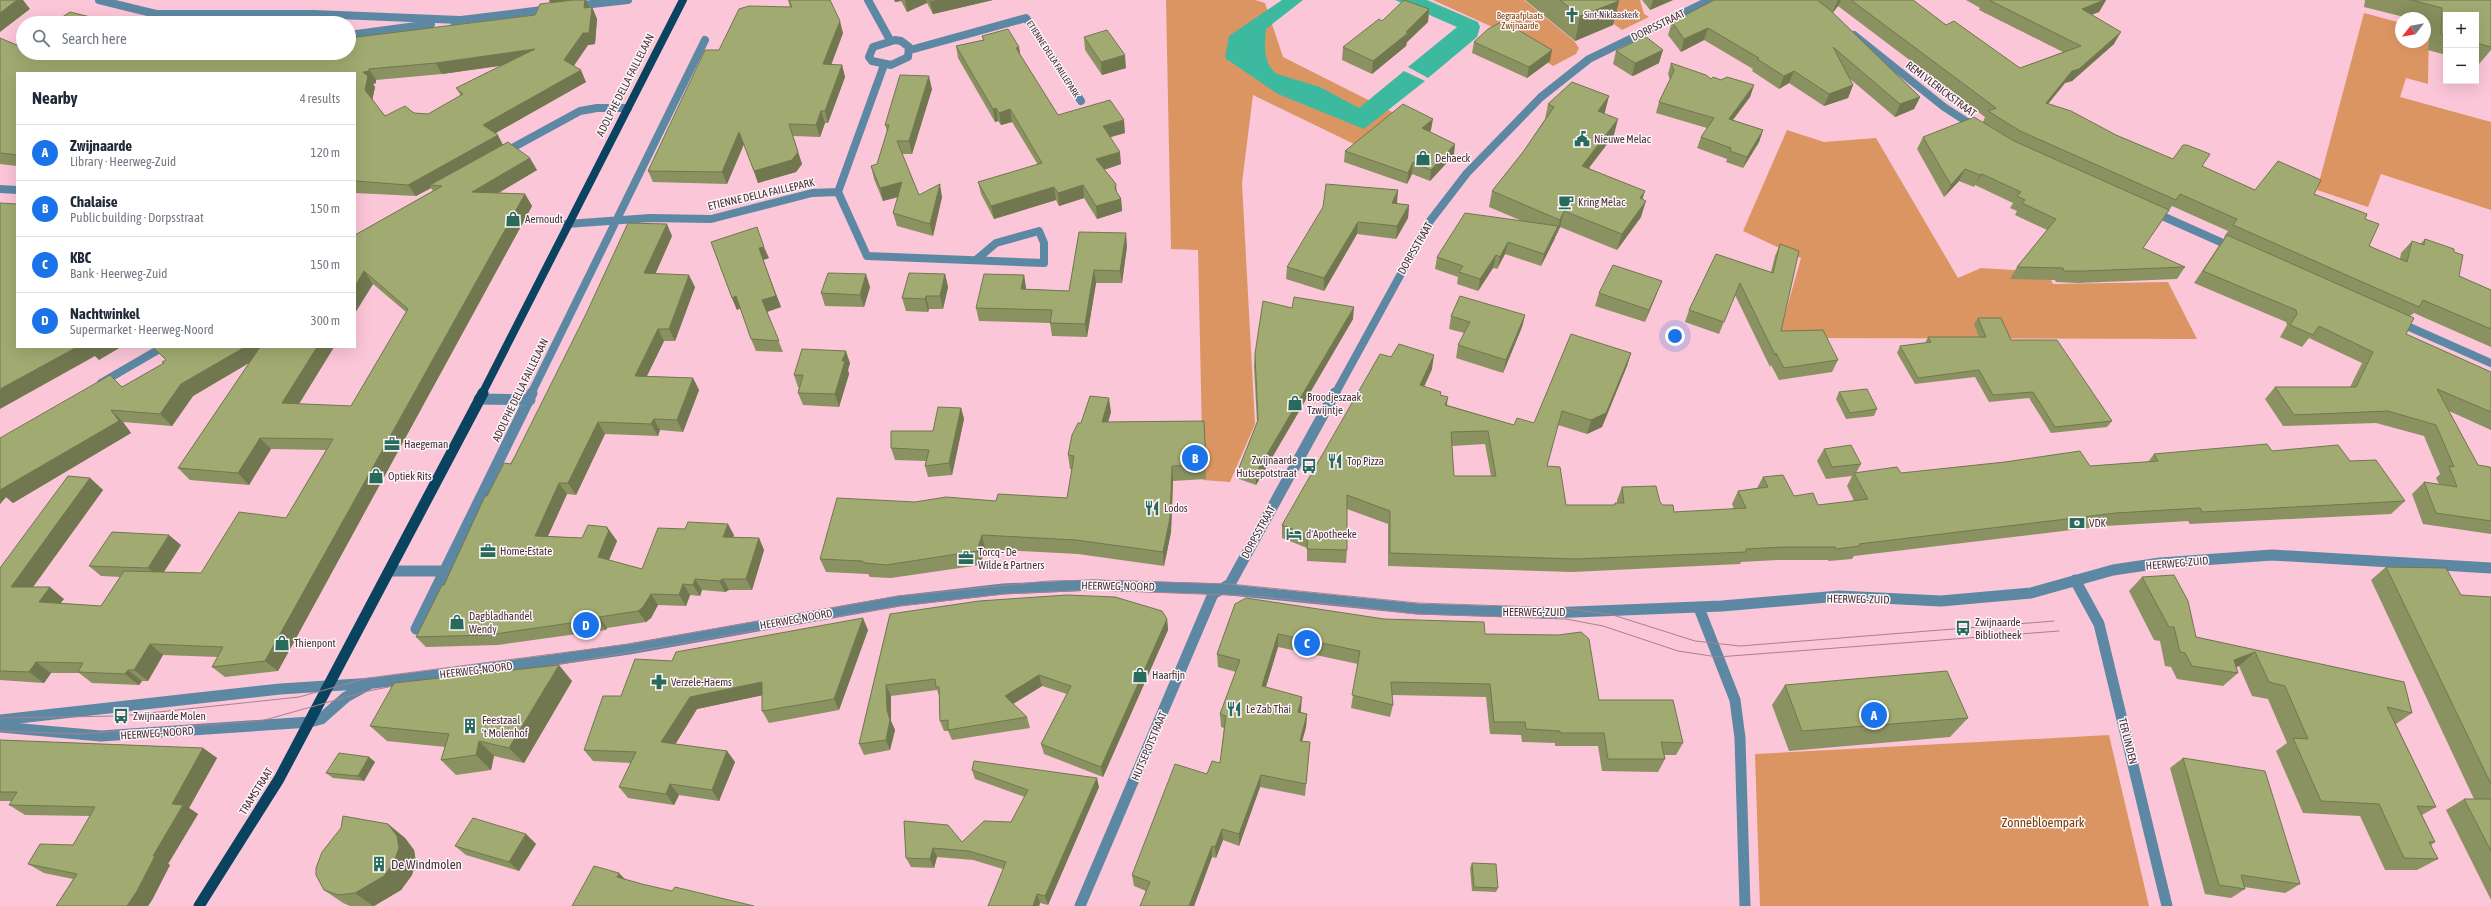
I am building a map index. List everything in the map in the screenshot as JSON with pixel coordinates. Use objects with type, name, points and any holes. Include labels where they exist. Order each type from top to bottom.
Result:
[{"type":"main road","name":"ADOLPHE DELLA FAILLELAAN","points":[[328,686],[391,571],[567,224],[683,0]]},
{"type":"main road","name":"TRAMSTRAAT","points":[[198,906],[279,779],[328,686]]},
{"type":"street","points":[[100,0],[161,16]]},
{"type":"street","points":[[356,34],[628,0]]},
{"type":"street","points":[[868,0],[890,40]]},
{"type":"street","name":"DORPSSTRAAT","points":[[1221,589],[1230,584],[1422,234],[1467,173],[1541,97],[1589,59],[1683,8],[1710,0]]},
{"type":"street","points":[[156,14],[314,14],[460,20]]},
{"type":"street","name":"ETIENNE DELLA FAILLEPARK","points":[[884,65],[904,60],[910,50],[1026,18],[1081,101]]},
{"type":"street","name":"REMI VLERICKSTRAAT","points":[[1848,30],[1944,107],[1984,134]]},
{"type":"street","name":"ADOLPHE DELLA FAILLELAAN","points":[[416,629],[530,400],[705,40]]},
{"type":"street","points":[[910,50],[906,44],[890,40],[877,44],[870,51],[869,57],[872,61],[884,65],[838,192],[867,256],[1044,263],[1044,243],[1039,230],[996,243],[976,260]]},
{"type":"street","points":[[498,156],[580,111],[597,108],[628,108]]},
{"type":"street","points":[[0,189],[16,190]]},
{"type":"street","name":"ETIENNE DELLA FAILLEPARK","points":[[618,220],[711,218],[812,193],[838,192]]},
{"type":"street","points":[[2142,207],[2243,253]]},
{"type":"street","points":[[567,224],[618,220]]},
{"type":"street","points":[[2389,318],[2491,363]]},
{"type":"street","points":[[88,390],[161,348]]},
{"type":"street","points":[[479,399],[530,400]]},
{"type":"street","name":"HEERWEG-ZUID","points":[[1221,589],[1256,591],[1418,609],[1549,613],[1699,608],[1839,596],[1941,601],[2031,593],[2113,570],[2160,563],[2272,555],[2491,568]]},
{"type":"street","points":[[391,571],[446,571]]},
{"type":"street","name":"TER LINDEN","points":[[2075,580],[2100,624],[2167,906]]},
{"type":"street","name":"HEERWEG-NOORD","points":[[0,720],[111,706],[374,683],[629,649],[899,601],[950,594],[1003,589],[1080,585],[1221,589]]},
{"type":"street","name":"HUTSEPOTSTRAAT","points":[[1080,906],[1213,594],[1221,589]]},
{"type":"street","points":[[1699,608],[1735,700],[1740,738],[1745,906]]},
{"type":"street","name":"HEERWEG-NOORD","points":[[0,727],[101,736],[310,722],[321,719],[358,690],[374,683]]},
{"type":"green space","points":[[1166,0],[1255,0],[1265,3],[1283,57],[1398,115],[1356,145],[1253,95],[1242,183],[1255,424],[1230,482],[1203,480],[1198,250],[1171,249]]},
{"type":"green space","name":"Begraafplaats Zwijnaarde","points":[[1433,0],[1524,0],[1574,41],[1579,48],[1576,54],[1553,66],[1501,31]]},
{"type":"green space","points":[[1591,0],[1640,0],[1644,14],[1649,17],[1622,30],[1589,6]]},
{"type":"green space","points":[[2364,13],[2395,21],[2395,48],[2429,48],[2428,84],[2406,78],[2400,97],[2491,122],[2491,210],[2381,174],[2368,207],[2317,190]]},
{"type":"green space","points":[[1787,130],[1824,142],[1876,138],[1958,278],[1981,268],[2047,272],[2053,284],[2168,282],[2197,339],[1786,338],[1779,336],[1801,258],[1743,231]]},
{"type":"green space","name":"Zonnebloempark","points":[[2109,735],[2149,906],[1760,906],[1755,754]]},
{"type":"shaded area","points":[[1282,0],[1303,0],[1266,29],[1265,47],[1267,59],[1272,70],[1277,74],[1320,87],[1359,108],[1404,71],[1425,81],[1364,129],[1278,94],[1225,58],[1229,36]]},
{"type":"shaded area","points":[[1395,0],[1427,0],[1478,22],[1480,27],[1477,37],[1428,78],[1408,67],[1457,27]]},
{"type":"building","points":[[0,0],[17,0],[0,13]]},
{"type":"building","points":[[585,0],[584,8],[592,7],[589,33],[583,33],[564,60],[581,70],[483,125],[498,135],[408,185],[356,181],[356,72],[16,72],[16,155],[0,153],[0,38],[16,45],[16,60],[356,60],[356,37],[535,15],[540,4]],"holes":[[[535,49],[456,88],[463,94],[428,114],[414,113],[405,106],[385,116],[365,90],[368,76],[363,72],[369,71],[369,69],[436,63]]]},
{"type":"building","points":[[789,0],[830,0],[840,21],[823,64],[842,65],[825,111],[821,111],[816,125],[789,124],[798,152],[792,160],[754,171],[739,132],[722,172],[648,171],[705,50],[719,50],[739,9],[749,6],[792,7]]},
{"type":"building","points":[[1404,0],[1429,9],[1406,32],[1408,33],[1373,61],[1343,47],[1379,19],[1382,21]]},
{"type":"building","points":[[1560,0],[1617,0],[1619,1],[1580,16]]},
{"type":"building","points":[[1714,0],[1817,0],[1830,10],[1920,97],[1900,104],[1833,47],[1853,85],[1829,94],[1794,71],[1784,76],[1757,59],[1759,58],[1708,28],[1684,39],[1672,22]]},
{"type":"building","points":[[1851,0],[1913,0],[1946,25],[1954,21],[2020,68],[2081,46],[1989,0],[2104,0],[2082,9],[2121,32],[2079,69],[2072,71],[2046,103],[2071,111],[2116,135],[2173,159],[2183,145],[2187,145],[2210,154],[2202,166],[2255,190],[2278,161],[2321,180],[2314,194],[2367,214],[2365,219],[2379,224],[2369,246],[2407,262],[2412,241],[2424,245],[2425,239],[2454,249],[2454,252],[2463,255],[2459,276],[2491,290],[2491,329],[2423,300],[2419,307],[2233,225],[2237,219],[2180,194],[2176,200],[2020,131],[1988,111],[1996,108]]},
{"type":"building","points":[[2411,0],[2491,0],[2491,47],[2479,44],[2479,12],[2443,12],[2443,35],[2441,34],[2442,8]]},
{"type":"building","points":[[70,12],[86,16],[64,16]]},
{"type":"building","points":[[1503,21],[1552,50],[1529,67],[1474,42],[1488,29]]},
{"type":"building","points":[[1008,29],[1019,47],[1016,48],[1058,115],[1110,100],[1124,120],[1103,126],[1120,152],[1096,159],[1116,184],[1115,189],[1121,199],[1096,206],[1083,185],[1058,193],[1054,187],[991,206],[978,182],[1042,163],[1010,109],[999,113],[996,108],[993,109],[956,46],[984,40],[982,36]]},
{"type":"building","points":[[1107,30],[1125,55],[1101,62],[1084,37]]},
{"type":"building","points":[[1645,36],[1663,50],[1635,63],[1616,51]]},
{"type":"building","points":[[1671,63],[1706,75],[1711,79],[1713,77],[1721,80],[1727,77],[1754,85],[1729,119],[1763,130],[1747,157],[1730,151],[1731,148],[1701,137],[1714,118],[1659,102],[1674,71]]},
{"type":"building","points":[[900,75],[929,76],[909,141],[897,141],[919,195],[940,184],[930,224],[893,213],[902,182],[880,188],[871,166],[877,164],[889,125],[885,125]]},
{"type":"building","points":[[1572,82],[1609,96],[1598,111],[1618,119],[1582,166],[1645,191],[1640,198],[1646,201],[1622,234],[1564,211],[1560,220],[1492,191],[1523,152],[1554,107],[1548,104]]},
{"type":"building","points":[[1403,104],[1433,119],[1422,128],[1455,144],[1431,170],[1413,162],[1408,173],[1345,151]]},
{"type":"building","points":[[1974,117],[2014,141],[2169,210],[2143,248],[2185,267],[2064,271],[2063,268],[2017,267],[2056,219],[2022,203],[2025,200],[2017,196],[2021,192],[1982,174],[1980,175],[1965,169],[1951,185],[1923,137]]},
{"type":"building","points":[[508,142],[530,158],[472,192],[525,194],[265,661],[212,667],[223,647],[150,644],[134,670],[128,670],[125,674],[78,672],[83,663],[36,662],[29,672],[0,671],[0,568],[68,476],[90,478],[11,587],[50,587],[39,602],[101,606],[124,571],[201,573],[239,512],[286,518],[333,439],[260,438],[238,473],[178,468],[259,348],[316,348],[282,403],[351,406],[408,309],[364,271],[356,284],[356,234],[442,186],[430,185]]},
{"type":"building","points":[[1326,184],[1398,190],[1392,203],[1409,205],[1397,226],[1358,222],[1324,278],[1287,267],[1323,207]]},
{"type":"building","points":[[0,203],[16,204],[16,348],[75,348],[0,389]]},
{"type":"building","points":[[1465,213],[1558,226],[1544,254],[1508,242],[1500,257],[1496,255],[1480,279],[1459,272],[1463,266],[1437,257]]},
{"type":"building","points":[[628,223],[667,224],[644,273],[689,275],[669,329],[658,329],[635,376],[693,378],[677,420],[654,419],[651,424],[598,422],[568,483],[559,483],[535,536],[582,538],[588,525],[607,527],[609,530],[598,557],[642,569],[658,528],[685,529],[688,522],[728,524],[723,537],[759,538],[746,579],[723,579],[719,581],[695,579],[693,585],[683,584],[679,595],[651,594],[643,607],[638,611],[599,617],[598,619],[488,635],[416,637],[442,585],[444,585],[485,496],[487,496],[504,463],[511,464],[586,314]]},
{"type":"building","points":[[757,227],[764,247],[759,248],[776,296],[762,300],[779,341],[751,339],[736,296],[732,298],[711,242]]},
{"type":"building","points":[[1079,232],[1126,233],[1120,271],[1094,270],[1085,324],[1050,323],[1052,310],[976,308],[984,274],[1024,275],[1021,289],[1069,291]]},
{"type":"building","points":[[2227,235],[2414,318],[2406,334],[2491,372],[2491,412],[2437,389],[2478,465],[2490,467],[2491,521],[2436,513],[2424,482],[2457,487],[2449,466],[2454,467],[2436,425],[2388,411],[2294,415],[2275,387],[2356,387],[2373,352],[2319,326],[2313,335],[2290,325],[2297,314],[2296,310],[2203,271]]},
{"type":"building","points":[[1780,244],[1799,251],[1781,331],[1823,330],[1838,360],[1784,368],[1776,353],[1775,355],[1740,283],[1724,322],[1689,310],[1716,254],[1773,273]]},
{"type":"building","points":[[1613,265],[1662,281],[1649,310],[1599,293]]},
{"type":"building","points":[[828,273],[866,274],[860,295],[821,293]]},
{"type":"building","points":[[909,273],[945,274],[940,296],[926,296],[925,299],[902,298]]},
{"type":"building","points":[[1460,296],[1525,315],[1506,360],[1458,345],[1470,322],[1451,316]]},
{"type":"building","points":[[1294,297],[1354,307],[1256,473],[1239,468],[1258,420],[1255,354],[1263,301],[1292,308]]},
{"type":"building","points":[[1978,318],[2001,318],[2011,340],[2057,340],[2112,421],[2055,427],[2033,392],[1993,395],[1979,370],[1918,378],[1900,346],[1931,342],[1928,337],[1986,337]]},
{"type":"building","points":[[1571,334],[1631,353],[1606,413],[1591,420],[1562,411],[1547,466],[1560,467],[1566,505],[1615,505],[1615,503],[1624,503],[1622,487],[1656,486],[1660,502],[1663,505],[1673,505],[1674,512],[1746,508],[1738,491],[1768,487],[1763,477],[1783,475],[1794,496],[1813,493],[1818,505],[1868,499],[1854,473],[1897,467],[1901,473],[2005,462],[2080,451],[2090,466],[2158,461],[2154,454],[2267,444],[2272,451],[2338,445],[2350,461],[2376,460],[2405,501],[2202,512],[2200,508],[2116,513],[1859,544],[1860,546],[1836,549],[1835,547],[1784,547],[1746,549],[1746,552],[1576,559],[1390,553],[1390,511],[1347,495],[1347,550],[1307,549],[1308,535],[1282,525],[1380,354],[1391,357],[1399,344],[1434,355],[1420,385],[1441,392],[1440,395],[1448,397],[1445,405],[1514,425],[1517,418],[1534,423]],"holes":[[[1488,431],[1496,476],[1454,476],[1451,432]]]},
{"type":"building","points":[[154,348],[243,348],[181,384],[160,414],[111,410],[119,421],[0,490],[0,438],[110,375],[122,387],[164,363],[162,362],[166,360]]},
{"type":"building","points":[[802,349],[846,351],[842,361],[845,361],[835,394],[798,393],[803,375],[794,375]]},
{"type":"building","points":[[1867,389],[1877,409],[1850,413],[1839,392]]},
{"type":"building","points":[[1090,396],[1109,398],[1102,422],[1204,421],[1206,465],[1172,466],[1170,518],[1163,552],[1076,540],[982,535],[977,551],[886,565],[865,563],[862,561],[820,559],[837,498],[915,502],[946,497],[996,501],[998,494],[1067,498],[1074,456],[1068,455],[1072,435],[1078,423],[1081,423]]},
{"type":"building","points":[[938,407],[961,408],[949,463],[925,466],[929,450],[891,448],[891,431],[933,431]]},
{"type":"building","points":[[1851,445],[1861,464],[1832,467],[1824,449]]},
{"type":"building","points":[[112,532],[169,535],[148,568],[89,566]]},
{"type":"building","points":[[2386,567],[2446,568],[2461,595],[2491,597],[2491,784]]},
{"type":"building","points":[[2174,575],[2188,601],[2196,637],[2404,682],[2412,713],[2387,707],[2436,807],[2417,806],[2435,842],[2429,842],[2438,859],[2404,858],[2379,804],[2321,801],[2293,738],[2308,739],[2285,686],[2269,682],[2255,652],[2234,660],[2238,673],[2192,666],[2185,653],[2180,652],[2174,627],[2169,627],[2142,577]]},
{"type":"building","points":[[1067,595],[1115,597],[1162,611],[1167,619],[1101,767],[1041,744],[1071,686],[1039,675],[1005,696],[1027,717],[948,730],[948,720],[940,721],[939,687],[936,687],[935,679],[886,685],[887,710],[890,720],[886,740],[859,744],[890,614],[979,601]]},
{"type":"building","points":[[1246,598],[1384,619],[1484,622],[1485,634],[1558,635],[1581,632],[1589,639],[1599,700],[1673,700],[1683,743],[1661,742],[1665,759],[1608,759],[1604,733],[1560,733],[1560,731],[1526,729],[1525,722],[1494,722],[1490,684],[1391,682],[1393,705],[1352,695],[1360,651],[1278,634],[1262,686],[1302,697],[1298,712],[1307,714],[1300,741],[1310,742],[1306,784],[1261,775],[1239,834],[1222,829],[1215,847],[1212,846],[1189,906],[1140,906],[1150,882],[1132,875],[1175,764],[1207,774],[1212,761],[1220,763],[1226,716],[1220,714],[1240,660],[1217,654],[1235,604]]},
{"type":"building","points":[[863,618],[834,699],[762,711],[762,682],[690,697],[661,742],[727,751],[712,790],[670,784],[666,794],[619,787],[636,752],[584,750],[603,696],[621,696],[635,659],[672,661],[676,652]]},
{"type":"building","name":"Feestzaal 't Molenhof","points":[[559,665],[509,748],[479,741],[476,755],[441,760],[449,734],[370,726],[394,683]]},
{"type":"building","points":[[1947,671],[1968,718],[1802,731],[1785,685]]},
{"type":"building","points":[[0,740],[203,748],[172,804],[183,805],[153,856],[155,856],[137,891],[127,906],[56,906],[77,874],[28,864],[40,844],[73,845],[95,807],[9,805],[17,792],[0,792]]},
{"type":"building","points":[[339,753],[369,757],[358,776],[326,773]]},
{"type":"building","points":[[2183,758],[2265,771],[2300,884],[2241,875],[2245,889],[2219,885]]},
{"type":"building","points":[[974,761],[1097,778],[1045,896],[1037,894],[1033,906],[988,906],[1006,862],[969,851],[933,848],[930,859],[906,858],[904,821],[948,825],[962,842],[984,821],[1011,822],[1028,790],[972,770]]},
{"type":"building","points":[[2464,799],[2491,799],[2491,851]]},
{"type":"building","points":[[343,816],[388,824],[397,836],[399,848],[394,862],[384,876],[355,893],[338,895],[324,890],[316,875],[316,868],[322,852],[341,828]]},
{"type":"building","points":[[473,818],[526,834],[509,862],[455,846]]},
{"type":"building","points":[[1472,863],[1496,864],[1498,888],[1474,887]]},
{"type":"building","points":[[594,866],[619,873],[617,877],[642,884],[672,891],[675,887],[754,906],[572,906]]},
{"type":"tram line","points":[[0,718],[121,716],[299,697],[368,678],[630,644],[899,596],[1048,581],[1094,580],[1230,584],[1418,603],[1566,608],[1613,615],[1695,641],[1740,646],[2054,621]]},
{"type":"tram line","points":[[543,667],[899,606],[1003,594],[1093,590],[1255,596],[1418,614],[1566,619],[1603,626],[1678,651],[1718,657],[2059,631]]},
{"type":"tram line","points":[[0,731],[78,734],[261,721],[368,691],[404,684]]},
{"type":"place","name":"Sint-Niklaaskerk","points":[[1572,15]]},
{"type":"place","name":"Nieuwe Melac","points":[[1582,139]]},
{"type":"place","name":"Dehaeck","points":[[1423,158]]},
{"type":"place","name":"Kring Melac","points":[[1566,202]]},
{"type":"place","name":"Aernoudt","points":[[513,219]]},
{"type":"place","name":"Broodjeszaak Tzwijntje","points":[[1295,403]]},
{"type":"place","name":"Haegeman","points":[[392,444]]},
{"type":"place","name":"Chalaise","points":[[1195,458]]},
{"type":"place","name":"Top Pizza","points":[[1335,461]]},
{"type":"place","name":"Zwijnaarde Hutsepotstraat","points":[[1309,466]]},
{"type":"place","name":"Optiek Rits","points":[[376,476]]},
{"type":"place","name":"Lodos","points":[[1152,508]]},
{"type":"place","name":"VDK","points":[[2077,523]]},
{"type":"place","name":"d'Apotheeke","points":[[1294,534]]},
{"type":"place","name":"Home-Estate","points":[[488,551]]},
{"type":"place","name":"Torcq - De Wilde & Partners","points":[[966,558]]},
{"type":"place","name":"Dagbladhandel Wendy","points":[[457,622]]},
{"type":"place","name":"Nachtwinkel","points":[[586,625]]},
{"type":"place","name":"Zwijnaarde Bibliotheek","points":[[1963,628]]},
{"type":"place","name":"Thienpont","points":[[282,643]]},
{"type":"place","name":"KBC","points":[[1307,643]]},
{"type":"place","name":"Haarfijn","points":[[1140,675]]},
{"type":"place","name":"Verzele-Haems","points":[[659,682]]},
{"type":"place","name":"Le Zab Thai","points":[[1234,709]]},
{"type":"place","name":"Zwijnaarde","points":[[1874,715]]},
{"type":"place","name":"Zwijnaarde Molen","points":[[121,716]]},
{"type":"place","name":"Feestzaal 't Molenhof","points":[[470,726]]},
{"type":"place","name":"De Windmolen","points":[[379,864]]}]
